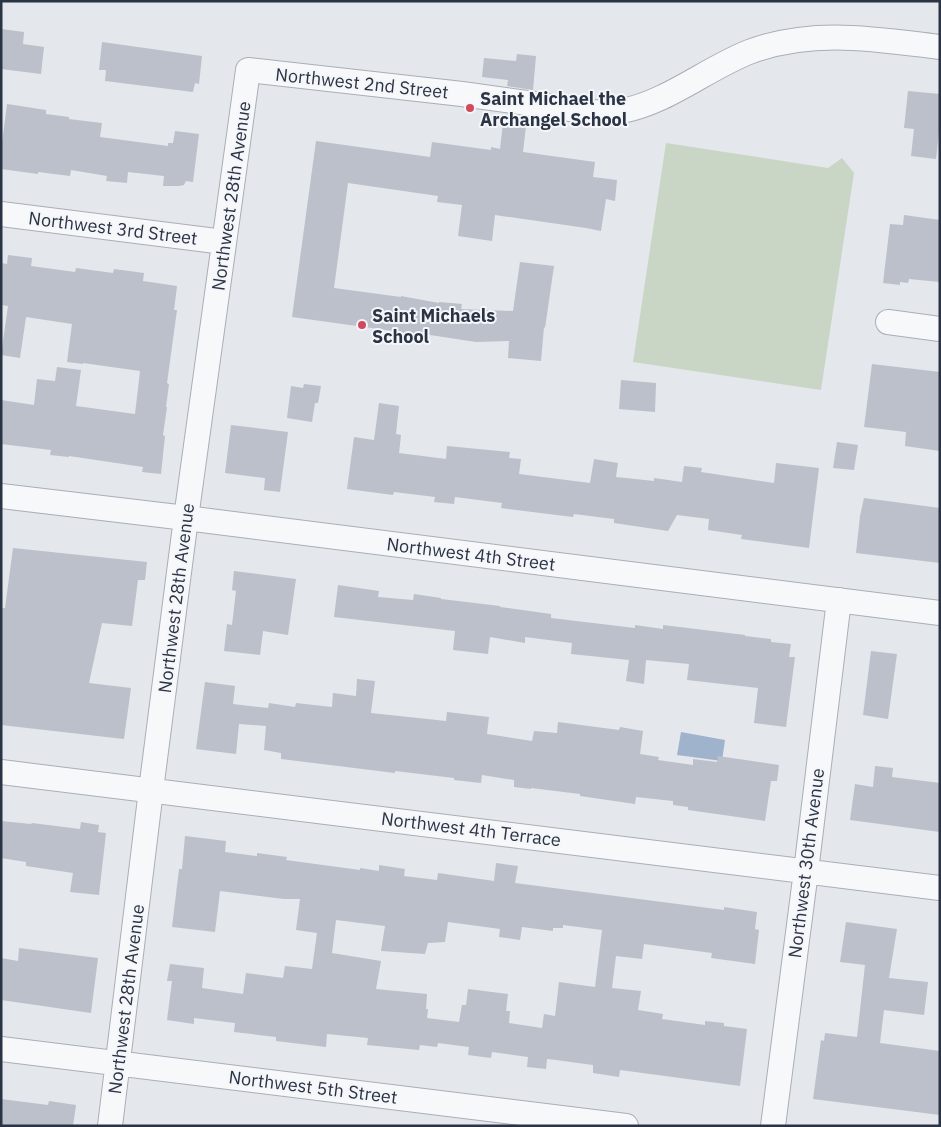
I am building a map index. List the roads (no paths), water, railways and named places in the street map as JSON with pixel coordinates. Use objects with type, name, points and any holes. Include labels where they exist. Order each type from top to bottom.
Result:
[{"type":"street","name":"Northwest 2nd Street","points":[[248,70],[462,94],[607,113],[622,111],[656,100],[749,52],[796,40],[851,37],[940,47]]},
{"type":"street","name":"Northwest 28th Avenue","points":[[110,1126],[186,518],[248,70]]},
{"type":"street","name":"Northwest 3rd Street","points":[[1,214],[224,242]]},
{"type":"street","points":[[888,322],[940,329]]},
{"type":"street","name":"Northwest 4th Street","points":[[1,496],[940,613]]},
{"type":"street","name":"Northwest 30th Avenue","points":[[773,1126],[839,600]]},
{"type":"street","name":"Northwest 4th Terrace","points":[[1,772],[940,888]]},
{"type":"street","name":"Northwest 5th Street","points":[[1,1049],[626,1126]]},
{"type":"water","points":[[681,732],[725,740],[722,761],[677,755]]},
{"type":"place","name":"Saint Michael the Archangel School","points":[[470,108]]},
{"type":"place","name":"Saint Michaels School","points":[[362,325]]}]
